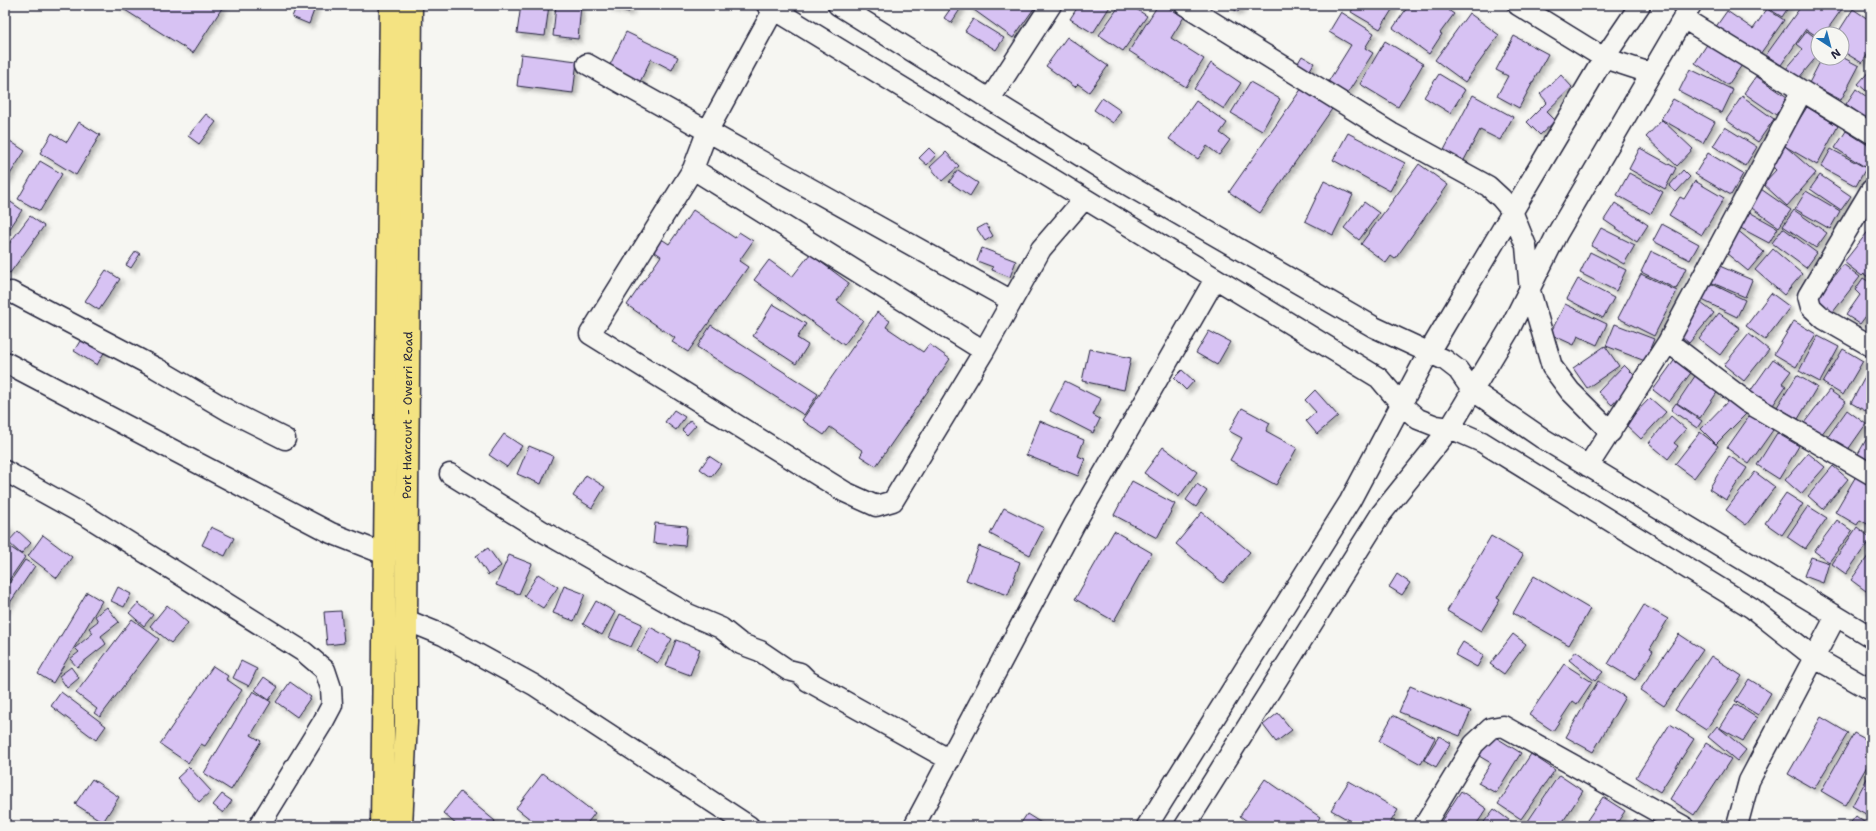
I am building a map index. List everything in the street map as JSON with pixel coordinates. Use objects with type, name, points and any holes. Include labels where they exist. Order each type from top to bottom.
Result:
[{"type":"main road","name":"Port Harcourt - Owerri Road","points":[[382,826],[387,555],[391,5]]},
{"type":"main road","name":"Port Harcourt - Owerri Road","points":[[401,826],[406,722],[411,5]]},
{"type":"street","points":[[838,5],[1121,181],[1367,323],[1429,352],[1458,370],[1472,390],[1542,438],[1871,637]]},
{"type":"street","points":[[990,99],[1051,5]]},
{"type":"street","points":[[1185,5],[1391,132],[1488,186],[1501,198],[1512,211],[1526,246],[1530,290],[1552,367],[1570,391],[1611,432]]},
{"type":"street","points":[[1518,5],[1604,58],[1650,73]]},
{"type":"street","points":[[1147,826],[1350,501],[1429,352],[1604,58],[1640,5]]},
{"type":"street","points":[[1084,199],[1041,249],[984,351],[893,501],[876,506],[845,492],[590,334],[693,169],[707,132],[770,7],[1378,378],[1401,404],[1418,419],[1450,428],[1482,442],[1752,608],[1815,658],[1871,690]]},
{"type":"street","points":[[1185,826],[1380,514],[1450,428],[1509,330],[1557,234],[1687,11],[1802,91],[1871,133]]},
{"type":"street","points":[[587,64],[1012,301]]},
{"type":"street","points":[[1588,466],[1668,342],[1802,91]]},
{"type":"street","points":[[693,169],[984,351]]},
{"type":"street","points":[[1871,190],[1864,216],[1808,296],[1811,307],[1824,319],[1871,346]]},
{"type":"street","points":[[914,826],[1074,525],[1215,278]]},
{"type":"street","points":[[7,297],[156,368],[231,412],[285,439]]},
{"type":"street","points":[[1668,342],[1747,402],[1871,474]]},
{"type":"street","points":[[5,362],[331,533],[387,555]]},
{"type":"street","points":[[5,471],[103,526],[304,652],[325,670],[331,688],[332,705],[259,826]]},
{"type":"street","points":[[450,474],[542,531],[688,614],[721,628],[741,644],[760,651],[788,670],[800,673],[808,681],[950,760]]},
{"type":"street","points":[[1737,826],[1749,781],[1836,616]]},
{"type":"street","points":[[406,620],[443,635],[534,685],[740,824]]},
{"type":"street","points":[[1424,826],[1474,744],[1491,728],[1503,726],[1683,826]]},
{"type":"building","points":[[117,5],[224,5],[193,53]]},
{"type":"building","points":[[297,5],[316,5],[309,24],[292,17]]},
{"type":"building","points":[[521,5],[549,5],[545,36],[517,33]]},
{"type":"building","points":[[556,5],[581,5],[578,39],[553,36]]},
{"type":"building","points":[[610,5],[631,5],[629,12],[609,7]]},
{"type":"building","points":[[953,5],[963,5],[951,23],[944,18]]},
{"type":"building","points":[[967,5],[1031,5],[1035,7],[1013,38]]},
{"type":"building","points":[[1079,5],[1111,5],[1093,33],[1070,19]]},
{"type":"building","points":[[1120,5],[1130,5],[1147,16],[1123,51],[1099,35]]},
{"type":"building","points":[[1158,5],[1164,5],[1184,17],[1171,38],[1204,59],[1186,87],[1129,51]]},
{"type":"building","points":[[1227,5],[1243,5],[1238,12]]},
{"type":"building","points":[[1355,5],[1395,5],[1380,29],[1351,12]]},
{"type":"building","points":[[1409,5],[1441,5],[1454,14],[1440,33],[1442,34],[1429,54],[1393,28]]},
{"type":"building","points":[[1763,5],[1790,5],[1782,17]]},
{"type":"building","points":[[1802,5],[1844,6],[1830,26],[1810,26],[1810,32],[1806,29],[1781,65],[1766,55]]},
{"type":"building","points":[[1767,9],[1784,20],[1758,57],[1715,28],[1727,11],[1753,29]]},
{"type":"building","points":[[1853,9],[1871,21],[1871,49],[1862,63],[1850,56],[1850,26],[1842,26]]},
{"type":"building","points":[[1341,12],[1374,33],[1365,48],[1373,53],[1347,94],[1328,82],[1351,45],[1329,32]]},
{"type":"building","points":[[1469,13],[1499,35],[1465,82],[1435,60]]},
{"type":"building","points":[[973,19],[1004,38],[996,50],[965,31]]},
{"type":"building","points":[[1807,31],[1810,33],[1810,65],[1798,79],[1786,69],[1803,49],[1797,44]]},
{"type":"building","points":[[626,32],[678,57],[672,70],[651,59],[639,84],[608,69]]},
{"type":"building","points":[[1514,36],[1548,54],[1519,108],[1497,96],[1508,76],[1496,70]]},
{"type":"building","points":[[1067,37],[1108,66],[1089,92],[1078,84],[1075,87],[1046,66]]},
{"type":"building","points":[[1385,41],[1423,64],[1398,107],[1360,84]]},
{"type":"building","points":[[1708,43],[1742,65],[1728,85],[1695,63]]},
{"type":"building","points":[[521,54],[577,61],[573,93],[517,86]]},
{"type":"building","points":[[1302,56],[1314,63],[1307,75],[1295,68]]},
{"type":"building","points":[[1850,61],[1859,66],[1841,100],[1809,83],[1818,66],[1850,66]]},
{"type":"building","points":[[1211,63],[1241,83],[1224,109],[1194,89]]},
{"type":"building","points":[[1690,69],[1733,90],[1722,113],[1679,91]]},
{"type":"building","points":[[1870,70],[1871,71],[1871,95],[1858,84]]},
{"type":"building","points":[[1439,74],[1465,90],[1450,113],[1424,97]]},
{"type":"building","points":[[1561,75],[1572,87],[1546,112],[1555,121],[1540,135],[1527,122],[1547,102],[1540,94]]},
{"type":"building","points":[[1756,76],[1787,97],[1776,115],[1744,93]]},
{"type":"building","points":[[1250,82],[1280,99],[1262,131],[1231,113]]},
{"type":"building","points":[[1302,88],[1332,109],[1260,213],[1229,192]]},
{"type":"building","points":[[1856,89],[1871,100],[1871,122],[1846,104]]},
{"type":"building","points":[[1473,95],[1513,117],[1500,140],[1480,130],[1463,162],[1443,152]]},
{"type":"building","points":[[1742,96],[1774,119],[1758,142],[1726,120]]},
{"type":"building","points":[[1102,98],[1121,111],[1113,123],[1094,110]]},
{"type":"building","points":[[1673,99],[1715,122],[1703,143],[1661,119]]},
{"type":"building","points":[[1196,101],[1227,123],[1220,133],[1230,140],[1219,155],[1207,146],[1198,159],[1169,139]]},
{"type":"building","points":[[1807,107],[1838,126],[1817,165],[1783,145]]},
{"type":"building","points":[[206,114],[216,122],[199,144],[188,136]]},
{"type":"building","points":[[1662,120],[1693,149],[1677,166],[1646,137]]},
{"type":"building","points":[[79,122],[100,135],[76,175],[40,153],[52,133],[67,142]]},
{"type":"building","points":[[1725,127],[1757,147],[1745,166],[1713,146]]},
{"type":"building","points":[[1846,131],[1871,147],[1871,158],[1865,167],[1835,148]]},
{"type":"building","points":[[1348,133],[1405,163],[1390,191],[1333,160]]},
{"type":"building","points":[[7,139],[25,151],[5,182],[5,141]]},
{"type":"building","points":[[1785,146],[1816,173],[1787,206],[1763,184],[1776,170],[1770,164]]},
{"type":"building","points":[[929,148],[936,155],[927,165],[919,158]]},
{"type":"building","points":[[1640,148],[1676,168],[1665,189],[1629,169]]},
{"type":"building","points":[[1831,149],[1866,168],[1856,186],[1821,167]]},
{"type":"building","points":[[946,152],[959,166],[942,181],[930,167]]},
{"type":"building","points":[[1708,153],[1743,174],[1731,195],[1695,174]]},
{"type":"building","points":[[40,161],[62,174],[40,211],[18,199]]},
{"type":"building","points":[[1419,164],[1448,185],[1395,259],[1391,256],[1386,263],[1361,244]]},
{"type":"building","points":[[958,170],[978,183],[970,196],[949,182]]},
{"type":"building","points":[[1683,170],[1690,177],[1676,192],[1669,186]]},
{"type":"building","points":[[1629,173],[1663,192],[1651,214],[1617,195]]},
{"type":"building","points":[[1820,175],[1851,196],[1841,210],[1810,189]]},
{"type":"building","points":[[1324,181],[1353,195],[1333,235],[1305,221]]},
{"type":"building","points":[[1695,181],[1724,198],[1702,235],[1669,215],[1680,197],[1684,199]]},
{"type":"building","points":[[1758,187],[1791,210],[1779,227],[1746,204]]},
{"type":"building","points":[[1806,191],[1840,211],[1830,229],[1795,209]]},
{"type":"building","points":[[5,198],[22,210],[5,236]]},
{"type":"building","points":[[1364,202],[1379,213],[1359,240],[1344,228]]},
{"type":"building","points":[[1615,203],[1648,225],[1637,242],[1604,220]]},
{"type":"building","points":[[1744,209],[1778,228],[1769,243],[1735,225]]},
{"type":"building","points":[[693,210],[735,238],[739,232],[753,241],[739,261],[748,267],[688,352],[672,342],[675,338],[627,305],[661,256],[652,250],[660,238],[669,244]]},
{"type":"building","points":[[1794,210],[1827,233],[1816,248],[1783,226]]},
{"type":"building","points":[[30,216],[44,226],[10,273],[5,270],[5,249]]},
{"type":"building","points":[[986,224],[993,236],[985,241],[977,229]]},
{"type":"building","points":[[1662,224],[1699,244],[1690,260],[1653,241]]},
{"type":"building","points":[[1601,228],[1635,245],[1624,264],[1591,246]]},
{"type":"building","points":[[1783,228],[1817,253],[1806,268],[1772,243]]},
{"type":"building","points":[[1736,229],[1764,252],[1748,271],[1720,248]]},
{"type":"building","points":[[1870,229],[1871,279],[1864,274],[1862,276],[1844,262]]},
{"type":"building","points":[[982,248],[1016,261],[1010,277],[992,270],[993,267],[977,261]]},
{"type":"building","points":[[1773,249],[1802,274],[1784,295],[1755,270]]},
{"type":"building","points":[[136,251],[140,254],[131,268],[126,265]]},
{"type":"building","points":[[1651,251],[1686,268],[1676,289],[1641,272]]},
{"type":"building","points":[[1590,252],[1626,270],[1616,291],[1580,273]]},
{"type":"building","points":[[810,254],[849,283],[837,301],[863,320],[844,345],[754,280],[769,260],[792,277]]},
{"type":"building","points":[[1715,264],[1752,280],[1745,297],[1708,281]]},
{"type":"building","points":[[1843,264],[1860,277],[1833,312],[1816,299]]},
{"type":"building","points":[[106,270],[120,279],[99,310],[85,301]]},
{"type":"building","points":[[1641,274],[1677,291],[1654,336],[1618,318]]},
{"type":"building","points":[[1863,278],[1871,283],[1871,309],[1860,324],[1846,315],[1860,295],[1855,290]]},
{"type":"building","points":[[1578,279],[1614,298],[1603,318],[1567,299]]},
{"type":"building","points":[[1706,281],[1745,300],[1737,317],[1698,298]]},
{"type":"building","points":[[1771,293],[1790,307],[1765,340],[1746,326]]},
{"type":"building","points":[[1701,303],[1714,313],[1689,343],[1677,333]]},
{"type":"building","points":[[773,304],[806,324],[797,338],[808,345],[796,364],[753,336]]},
{"type":"building","points":[[1565,304],[1607,324],[1597,345],[1578,336],[1574,345],[1550,334]]},
{"type":"building","points":[[877,312],[890,321],[886,327],[923,352],[929,344],[950,359],[876,466],[860,456],[863,451],[830,427],[824,435],[802,420]]},
{"type":"building","points":[[1719,313],[1740,328],[1720,355],[1699,339]]},
{"type":"building","points":[[1871,319],[1871,330],[1866,326]]},
{"type":"building","points":[[1794,321],[1816,334],[1796,367],[1774,354]]},
{"type":"building","points":[[1615,324],[1654,339],[1645,361],[1606,346]]},
{"type":"building","points":[[711,325],[818,394],[804,415],[697,347]]},
{"type":"building","points":[[1209,331],[1230,342],[1217,365],[1196,353]]},
{"type":"building","points":[[1749,334],[1769,350],[1744,381],[1724,365]]},
{"type":"building","points":[[83,336],[106,349],[97,365],[74,351]]},
{"type":"building","points":[[1818,336],[1839,347],[1820,382],[1799,371]]},
{"type":"building","points":[[1605,346],[1619,366],[1587,388],[1573,368]]},
{"type":"building","points":[[1089,349],[1131,358],[1124,390],[1082,381]]},
{"type":"building","points":[[1843,349],[1863,361],[1843,395],[1823,383]]},
{"type":"building","points":[[1676,358],[1693,370],[1669,402],[1653,390]]},
{"type":"building","points":[[1773,359],[1791,371],[1782,383],[1786,386],[1771,408],[1749,393]]},
{"type":"building","points":[[1624,365],[1637,378],[1612,405],[1598,392]]},
{"type":"building","points":[[1871,366],[1871,414],[1851,403]]},
{"type":"building","points":[[1182,370],[1194,381],[1186,390],[1174,378]]},
{"type":"building","points":[[1797,375],[1817,387],[1798,419],[1777,407]]},
{"type":"building","points":[[1695,376],[1718,391],[1700,418],[1677,403]]},
{"type":"building","points":[[1065,381],[1101,399],[1093,415],[1100,419],[1093,433],[1050,411]]},
{"type":"building","points":[[1315,390],[1338,416],[1317,434],[1306,421],[1316,412],[1305,400]]},
{"type":"building","points":[[1829,390],[1846,402],[1821,435],[1804,423]]},
{"type":"building","points":[[1650,398],[1666,412],[1641,439],[1625,424]]},
{"type":"building","points":[[1731,398],[1747,413],[1716,444],[1701,429]]},
{"type":"building","points":[[1676,403],[1702,421],[1697,428],[1671,410]]},
{"type":"building","points":[[1242,408],[1270,423],[1266,431],[1297,448],[1276,485],[1230,460],[1242,438],[1229,431]]},
{"type":"building","points":[[674,410],[685,417],[676,430],[665,422]]},
{"type":"building","points":[[1847,410],[1866,424],[1847,451],[1827,438]]},
{"type":"building","points":[[1751,414],[1773,430],[1749,464],[1727,448]]},
{"type":"building","points":[[1671,416],[1686,429],[1674,443],[1678,446],[1668,459],[1649,443]]},
{"type":"building","points":[[690,420],[696,425],[687,435],[682,430]]},
{"type":"building","points":[[1040,421],[1084,440],[1078,456],[1085,459],[1078,476],[1026,455]]},
{"type":"building","points":[[1871,431],[1871,461],[1858,454]]},
{"type":"building","points":[[1700,432],[1718,446],[1694,478],[1675,464]]},
{"type":"building","points":[[1777,433],[1799,446],[1779,479],[1757,465]]},
{"type":"building","points":[[504,434],[522,446],[507,467],[489,455]]},
{"type":"building","points":[[529,446],[553,456],[541,484],[517,474]]},
{"type":"building","points":[[1163,447],[1197,472],[1179,497],[1144,473]]},
{"type":"building","points":[[1808,453],[1825,467],[1801,494],[1785,480]]},
{"type":"building","points":[[709,456],[721,464],[711,477],[700,469]]},
{"type":"building","points":[[1729,456],[1747,468],[1726,500],[1709,489]]},
{"type":"building","points":[[1833,466],[1848,479],[1823,509],[1808,496]]},
{"type":"building","points":[[1755,472],[1775,487],[1746,525],[1726,510]]},
{"type":"building","points":[[586,475],[605,487],[592,508],[573,496]]},
{"type":"building","points":[[1856,476],[1871,485],[1871,526],[1860,520],[1857,525],[1835,512]]},
{"type":"building","points":[[1132,481],[1175,504],[1157,538],[1114,515]]},
{"type":"building","points":[[1197,484],[1207,491],[1196,507],[1186,500]]},
{"type":"building","points":[[1786,493],[1803,504],[1782,535],[1765,523]]},
{"type":"building","points":[[1808,506],[1827,518],[1805,549],[1787,537]]},
{"type":"building","points":[[1004,508],[1044,528],[1030,555],[990,534]]},
{"type":"building","points":[[1202,512],[1250,552],[1223,583],[1176,544]]},
{"type":"building","points":[[1837,520],[1852,531],[1829,562],[1814,551]]},
{"type":"building","points":[[5,523],[10,531],[5,534]]},
{"type":"building","points":[[655,523],[687,526],[685,546],[653,543]]},
{"type":"building","points":[[211,527],[234,538],[225,556],[202,545]]},
{"type":"building","points":[[1857,527],[1871,538],[1846,574],[1832,564]]},
{"type":"building","points":[[18,531],[31,543],[21,554],[8,542]]},
{"type":"building","points":[[1114,531],[1152,553],[1114,621],[1075,599]]},
{"type":"building","points":[[43,535],[72,557],[57,578],[28,556]]},
{"type":"building","points":[[1491,536],[1523,555],[1497,598],[1500,600],[1481,631],[1447,611]]},
{"type":"building","points":[[7,545],[25,557],[5,586],[5,548]]},
{"type":"building","points":[[979,546],[1020,562],[1008,595],[966,580]]},
{"type":"building","points":[[488,548],[501,566],[488,575],[476,556]]},
{"type":"building","points":[[1871,552],[1871,584],[1866,591],[1851,580]]},
{"type":"building","points":[[509,555],[532,564],[519,594],[496,585]]},
{"type":"building","points":[[1811,557],[1829,563],[1823,583],[1804,576]]},
{"type":"building","points":[[25,560],[35,566],[5,610],[5,589]]},
{"type":"building","points":[[538,574],[558,587],[543,608],[524,596]]},
{"type":"building","points":[[1397,574],[1410,583],[1402,595],[1389,587]]},
{"type":"building","points":[[1534,576],[1590,609],[1569,645],[1513,613]]},
{"type":"building","points":[[564,586],[585,594],[574,621],[553,613]]},
{"type":"building","points":[[118,587],[131,594],[124,607],[111,601]]},
{"type":"building","points":[[87,592],[102,601],[53,683],[38,674]]},
{"type":"building","points":[[596,601],[615,612],[602,635],[583,624]]},
{"type":"building","points":[[138,603],[153,615],[144,626],[129,613]]},
{"type":"building","points":[[167,605],[188,623],[171,643],[150,626]]},
{"type":"building","points":[[1644,605],[1668,619],[1650,649],[1653,651],[1635,680],[1608,664]]},
{"type":"building","points":[[107,607],[119,622],[101,636],[106,644],[77,667],[70,659],[79,652],[75,648],[93,633],[89,628],[98,621],[95,616]]},
{"type":"building","points":[[341,611],[344,643],[327,645],[324,612]]},
{"type":"building","points":[[620,614],[642,624],[631,647],[609,638]]},
{"type":"building","points":[[132,619],[159,639],[100,717],[94,713],[97,709],[76,693]]},
{"type":"building","points":[[650,627],[672,639],[658,663],[637,651]]},
{"type":"building","points":[[1513,634],[1526,644],[1504,674],[1490,664]]},
{"type":"building","points":[[1679,634],[1703,650],[1664,706],[1640,690]]},
{"type":"building","points":[[676,640],[700,649],[690,675],[666,666]]},
{"type":"building","points":[[1463,642],[1484,655],[1477,667],[1455,655]]},
{"type":"building","points":[[1576,651],[1603,672],[1595,681],[1569,660]]},
{"type":"building","points":[[1711,656],[1742,676],[1706,730],[1675,710]]},
{"type":"building","points":[[241,661],[257,669],[249,686],[233,678]]},
{"type":"building","points":[[1564,664],[1592,682],[1577,704],[1573,701],[1553,731],[1529,715]]},
{"type":"building","points":[[213,666],[228,676],[226,679],[242,690],[205,746],[201,744],[188,763],[160,744]]},
{"type":"building","points":[[71,667],[79,678],[67,688],[59,676]]},
{"type":"building","points":[[264,677],[278,687],[269,700],[255,690]]},
{"type":"building","points":[[1749,679],[1771,693],[1758,715],[1735,701]]},
{"type":"building","points":[[1598,681],[1625,697],[1593,752],[1566,737]]},
{"type":"building","points":[[290,682],[311,697],[297,717],[276,702]]},
{"type":"building","points":[[1410,686],[1471,711],[1460,736],[1399,712]]},
{"type":"building","points":[[253,691],[271,702],[251,735],[261,741],[231,790],[204,773]]},
{"type":"building","points":[[61,692],[106,726],[96,740],[51,706]]},
{"type":"building","points":[[1735,704],[1757,718],[1743,741],[1720,728]]},
{"type":"building","points":[[1278,713],[1292,730],[1276,742],[1263,725]]},
{"type":"building","points":[[1393,715],[1435,738],[1421,764],[1379,741]]},
{"type":"building","points":[[1821,717],[1848,733],[1814,789],[1788,774]]},
{"type":"building","points":[[1670,724],[1694,739],[1660,792],[1636,777]]},
{"type":"building","points":[[1717,726],[1746,750],[1737,761],[1708,737]]},
{"type":"building","points":[[1854,733],[1871,742],[1871,759],[1845,805],[1821,791]]},
{"type":"building","points":[[1492,735],[1521,753],[1496,793],[1478,783],[1491,763],[1479,756]]},
{"type":"building","points":[[1439,736],[1451,743],[1436,767],[1424,760]]},
{"type":"building","points":[[1706,743],[1731,759],[1694,815],[1670,799]]},
{"type":"building","points":[[1531,754],[1555,770],[1521,819],[1498,804]]},
{"type":"building","points":[[189,767],[211,791],[199,802],[177,778]]},
{"type":"building","points":[[1871,771],[1871,817],[1852,806]]},
{"type":"building","points":[[543,773],[595,813],[585,826],[539,826],[516,808]]},
{"type":"building","points":[[1559,775],[1583,791],[1560,826],[1530,826],[1526,824]]},
{"type":"building","points":[[92,779],[119,797],[103,822],[75,804]]},
{"type":"building","points":[[1265,779],[1320,817],[1314,826],[1254,826],[1240,816]]},
{"type":"building","points":[[1349,781],[1398,810],[1388,826],[1359,826],[1331,810]]},
{"type":"building","points":[[1461,791],[1487,809],[1475,826],[1438,826]]},
{"type":"building","points":[[460,792],[495,821],[492,826],[458,826],[443,813]]},
{"type":"building","points":[[222,794],[232,801],[223,813],[213,805]]},
{"type":"building","points":[[1603,797],[1625,811],[1615,826],[1583,826]]},
{"type":"building","points":[[1494,809],[1517,826],[1481,826]]},
{"type":"building","points":[[1027,814],[1046,826],[1019,826]]},
{"type":"building","points":[[1856,816],[1869,826],[1848,826]]},
{"type":"building","points":[[1635,819],[1646,826],[1630,826]]}]
